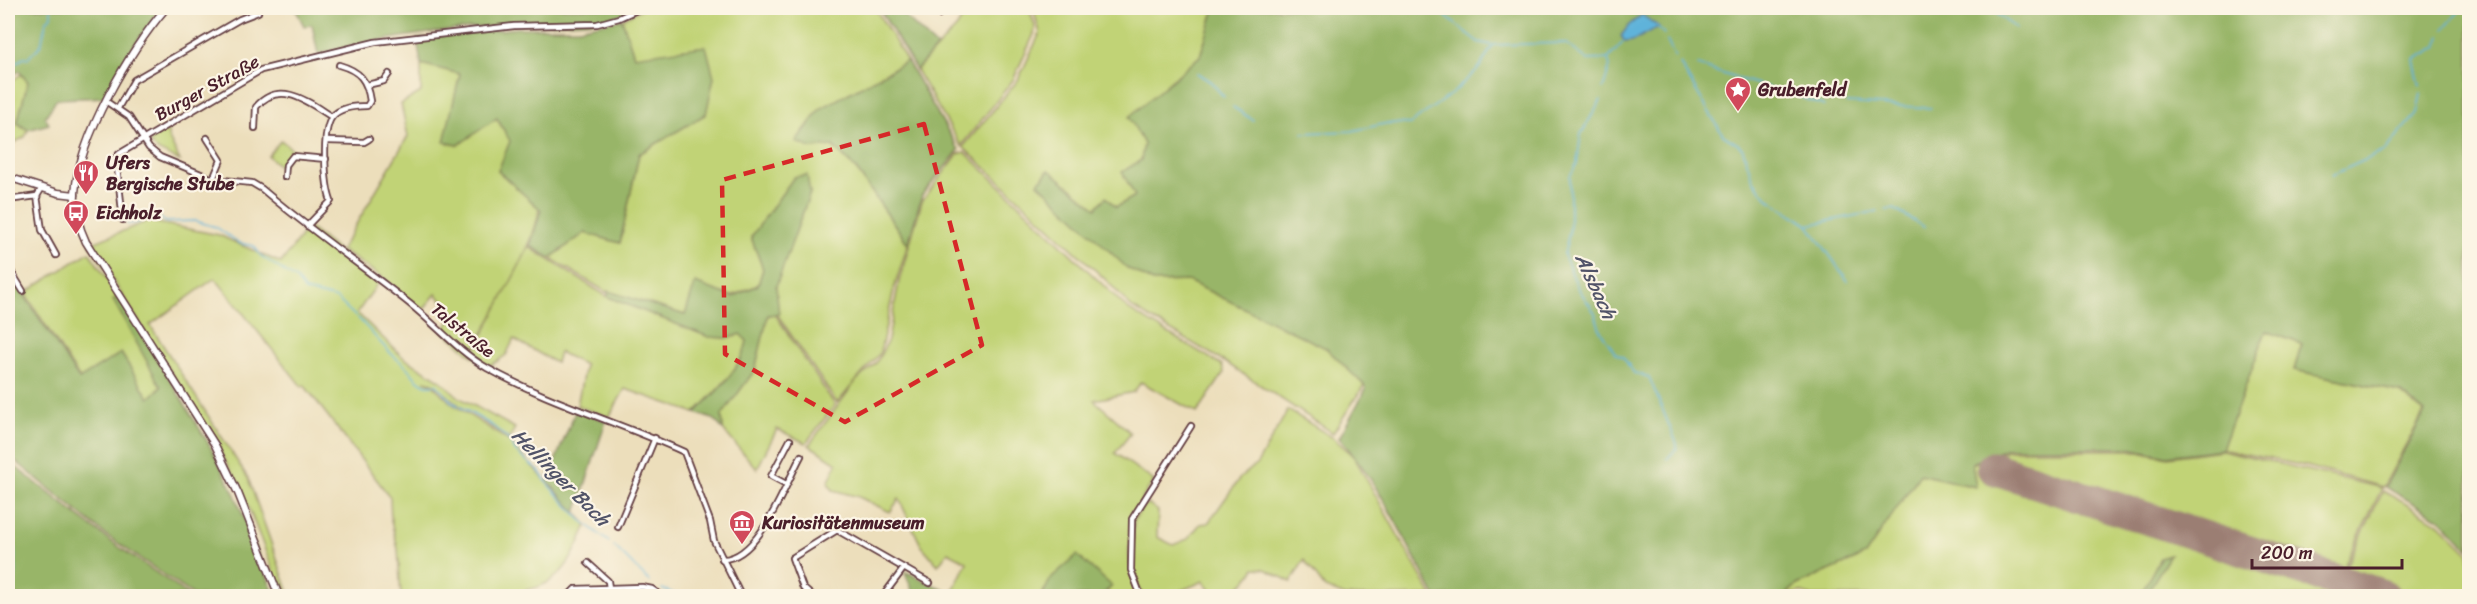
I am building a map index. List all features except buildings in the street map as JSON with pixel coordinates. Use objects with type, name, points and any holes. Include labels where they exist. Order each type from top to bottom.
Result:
[{"type":"street","points":[[166,8],[144,35],[107,102],[86,147],[75,195],[78,222],[86,242],[205,428],[226,466],[279,597]]},
{"type":"street","name":"Burger Straße","points":[[142,140],[261,70],[290,62],[375,42],[514,26],[597,24],[619,18],[641,8]]},
{"type":"street","points":[[930,8],[939,14]]},
{"type":"street","points":[[118,108],[134,80],[240,19],[258,12]]},
{"type":"street","points":[[308,226],[331,201],[326,181],[326,159],[332,117],[346,108],[369,104],[368,86],[358,73],[339,65]]},
{"type":"street","points":[[368,86],[384,81],[389,74]]},
{"type":"street","points":[[255,128],[256,107],[267,98],[281,92],[301,99],[332,117]]},
{"type":"street","name":"Talstraße","points":[[107,102],[129,117],[142,140],[160,157],[213,179],[252,183],[420,313],[465,353],[488,368],[545,397],[655,438],[684,452],[722,559],[741,597]]},
{"type":"street","points":[[207,138],[221,160],[213,179]]},
{"type":"street","points":[[327,141],[364,142],[369,139]]},
{"type":"street","points":[[123,220],[116,158],[142,140]]},
{"type":"street","points":[[285,177],[286,165],[293,156],[326,159]]},
{"type":"street","points":[[8,177],[42,188],[75,195]]},
{"type":"street","points":[[42,188],[37,196],[42,230],[56,255]]},
{"type":"street","points":[[8,200],[37,196]]},
{"type":"street","points":[[8,266],[23,291]]},
{"type":"street","points":[[1141,597],[1131,570],[1132,519],[1191,426]]},
{"type":"street","points":[[618,526],[655,438]]},
{"type":"street","points":[[786,484],[771,476],[790,440]]},
{"type":"street","points":[[722,559],[736,557],[747,550],[764,531],[801,456]]},
{"type":"street","points":[[812,597],[803,588],[792,558],[839,530],[930,583]]},
{"type":"street","points":[[588,563],[608,581],[609,588]]},
{"type":"street","points":[[883,597],[904,568]]},
{"type":"street","points":[[569,596],[575,589],[642,587],[652,589],[662,597]]},
{"type":"highlighted area","points":[[924,124],[982,345],[845,422],[725,354],[722,180]]},
{"type":"green space","points":[[8,8],[161,8],[126,57],[107,97],[57,99],[45,117],[49,124],[28,130],[17,123],[28,82],[19,71],[8,79]]},
{"type":"green space","points":[[295,8],[636,8],[620,15],[589,22],[507,25],[435,32],[364,43],[318,54],[312,25],[304,26]]},
{"type":"green space","points":[[643,8],[875,8],[907,61],[820,109],[796,141],[811,148],[832,146],[856,169],[908,244],[894,289],[880,353],[837,403],[777,314],[776,286],[810,193],[751,237],[763,269],[758,285],[685,315],[608,293],[550,258],[585,233],[620,243],[639,154],[706,114],[634,56],[622,19]]},
{"type":"green space","points":[[879,8],[896,8],[937,47],[916,70]]},
{"type":"green space","points":[[968,8],[1029,8],[1035,26],[1034,34],[1013,80],[961,146],[916,70],[957,27]]},
{"type":"green space","points":[[1033,8],[1215,8],[1200,56],[1130,117],[1144,144],[1136,196],[1116,207],[1096,208],[1049,170],[1038,183],[1128,268],[1153,282],[1188,281],[1326,348],[1364,385],[1333,433],[1225,362],[1131,307],[1108,282],[963,147],[1018,80],[1040,33]]},
{"type":"green space","points":[[1215,8],[2469,8],[2469,549],[2441,519],[2385,487],[2425,412],[2400,392],[2294,370],[2302,344],[2266,331],[2222,449],[2167,456],[2129,448],[2007,448],[1972,463],[1976,487],[1920,474],[1865,555],[1797,585],[1784,596],[1435,596],[1380,494],[1339,438],[1366,389],[1364,385],[1326,348],[1188,281],[1153,282],[1127,268],[1038,183],[1049,170],[1096,208],[1106,197],[1116,207],[1135,196],[1122,172],[1141,160],[1144,144],[1129,117],[1200,56]]},
{"type":"green space","points":[[622,19],[634,56],[706,46],[714,77],[706,114],[639,154],[620,243],[585,233],[550,258],[530,246],[541,210],[498,171],[510,141],[497,118],[458,145],[444,142],[460,74],[421,64],[417,39],[519,28],[579,28]]},
{"type":"green space","points":[[907,61],[959,150],[922,195],[908,244],[856,169],[833,146],[811,148],[796,142],[820,109]]},
{"type":"green space","points":[[421,64],[460,74],[458,145],[496,118],[511,141],[498,171],[539,208],[530,242],[521,262],[471,355],[444,331],[454,313],[436,294],[421,312],[382,277],[341,250],[408,136],[401,104],[421,92]]},
{"type":"green space","points":[[21,74],[28,82],[17,123],[28,130],[25,137],[8,146],[8,84]]},
{"type":"green space","points":[[168,128],[168,136],[180,161],[157,150],[150,143],[151,139]]},
{"type":"green space","points":[[281,140],[294,151],[280,167],[268,156]]},
{"type":"green space","points":[[965,152],[1129,310],[1222,365],[1224,373],[1197,413],[1141,382],[1134,392],[1094,400],[1131,433],[1115,453],[1154,481],[1138,508],[1130,537],[1131,567],[1140,596],[1110,596],[1107,591],[1111,587],[1044,590],[1042,596],[961,596],[953,591],[967,562],[948,552],[938,565],[921,545],[899,499],[890,512],[859,497],[833,490],[828,483],[837,463],[809,445],[856,381],[876,363],[881,354],[888,340],[899,281],[922,201],[958,154]]},
{"type":"green space","points":[[807,175],[810,193],[776,286],[779,314],[768,315],[755,370],[722,415],[723,430],[715,420],[695,413],[733,371],[747,341],[740,334],[727,338],[709,337],[608,297],[608,291],[685,315],[695,283],[733,297],[758,285],[763,269],[751,237],[794,177]]},
{"type":"green space","points":[[148,221],[219,235],[281,263],[308,227],[379,282],[357,313],[404,358],[440,380],[460,398],[515,428],[509,439],[459,405],[433,383],[424,381],[432,384],[451,403],[509,441],[587,525],[565,568],[548,582],[525,590],[530,596],[401,596],[398,549],[391,521],[390,497],[304,385],[302,387],[215,278],[150,325],[248,478],[290,596],[283,596],[242,491],[215,443],[90,244]]},
{"type":"green space","points":[[529,247],[608,297],[709,337],[727,338],[740,334],[748,341],[739,361],[726,380],[695,413],[625,389],[609,417],[577,406],[585,365],[559,352],[556,363],[514,339],[506,355],[490,366],[472,356]]},
{"type":"green space","points":[[89,252],[119,296],[114,300],[161,387],[149,399],[121,353],[80,379],[25,293]]},
{"type":"green space","points":[[8,270],[79,379],[121,353],[149,398],[161,387],[113,300],[119,296],[209,444],[235,495],[275,596],[195,596],[106,535],[8,455]]},
{"type":"green space","points":[[775,314],[835,405],[806,443],[777,429],[757,469],[723,430],[722,415],[755,370],[768,315]]},
{"type":"green space","points":[[2266,331],[2302,344],[2294,370],[2399,392],[2424,412],[2383,487],[2305,466],[2222,449]]},
{"type":"green space","points":[[576,410],[606,421],[576,513],[547,481]]},
{"type":"green space","points":[[1288,410],[1332,437],[1353,455],[1432,596],[1345,596],[1325,588],[1304,560],[1291,582],[1265,569],[1255,568],[1238,588],[1227,594],[1213,596],[1204,581],[1168,596],[1142,596],[1131,570],[1134,520],[1143,506],[1149,504],[1158,511],[1157,537],[1173,545],[1188,539],[1200,524],[1208,523],[1240,478],[1257,464]]},
{"type":"green space","points":[[2007,450],[2130,450],[2168,457],[2222,450],[2382,488],[2330,596],[1812,596],[1800,592],[1786,595],[1797,585],[1865,555],[1920,474],[1975,487],[1972,464]]},
{"type":"green space","points":[[8,461],[109,540],[190,596],[8,596]]},
{"type":"green space","points":[[2383,491],[2438,522],[2469,553],[2469,596],[2332,596]]},
{"type":"green space","points":[[1077,555],[1112,586],[1101,596],[1042,596],[1051,578]]},
{"type":"green space","points":[[2170,555],[2145,596],[2140,596],[2160,558]]},
{"type":"green space","points":[[904,571],[957,596],[915,596]]},
{"type":"water","points":[[1642,15],[1659,27],[1633,41],[1625,42],[1621,36],[1629,25]]},
{"type":"waterway","points":[[8,68],[25,57],[28,58],[41,45],[46,22],[51,16],[51,8]]},
{"type":"waterway","points":[[1435,8],[1478,42],[1491,45]]},
{"type":"waterway","name":"Alsbach","points":[[1659,12],[1671,8]]},
{"type":"waterway","points":[[1993,8],[1999,16],[2016,28]]},
{"type":"waterway","points":[[2444,29],[2462,8]]},
{"type":"waterway","points":[[1657,26],[1664,34]]},
{"type":"waterway","points":[[2420,86],[2414,60],[2437,47],[2441,36]]},
{"type":"waterway","name":"Alsbach","points":[[1603,88],[1610,66],[1608,59],[1624,41]]},
{"type":"waterway","points":[[1667,41],[1675,57]]},
{"type":"waterway","points":[[1303,133],[1352,131],[1388,123],[1410,124],[1454,92],[1480,67],[1493,45],[1565,43],[1588,60],[1608,59]]},
{"type":"waterway","points":[[1680,64],[1723,135],[1742,147],[1753,180],[1767,198],[1808,225],[1848,281]]},
{"type":"waterway","points":[[1698,65],[1793,94],[1824,106]]},
{"type":"waterway","points":[[1197,73],[1211,82],[1224,97]]},
{"type":"waterway","points":[[2332,175],[2385,151],[2417,114],[2421,93]]},
{"type":"waterway","name":"Alsbach","points":[[1601,100],[1581,134],[1577,163],[1570,176],[1570,228],[1564,255],[1578,288],[1595,313],[1600,330],[1615,353],[1623,357],[1634,373],[1649,377],[1677,444],[1677,448],[1667,459]]},
{"type":"waterway","points":[[1847,103],[1931,108]]},
{"type":"waterway","points":[[1233,107],[1253,120]]},
{"type":"waterway","points":[[1886,210],[1894,209],[1924,227]]},
{"type":"waterway","points":[[1808,225],[1878,211]]},
{"type":"waterway","name":"Hellinger Bach","points":[[127,224],[139,222],[149,215],[157,216],[166,222],[195,221],[216,227],[239,243],[254,246],[261,256],[297,280],[305,291],[337,299],[355,316]]},
{"type":"waterway","name":"Hellinger Bach","points":[[358,318],[417,379],[426,385],[437,385],[452,402],[493,426],[509,440],[516,452],[539,471],[550,487],[580,519],[609,542]]},
{"type":"waterway","name":"Hellinger Bach","points":[[614,546],[650,582]]},
{"type":"waterway","points":[[13,595],[16,570],[14,547]]},
{"type":"waterway","name":"Hellinger Bach","points":[[662,589],[680,596]]},
{"type":"waterway","points":[[8,592],[15,596]]},
{"type":"runway","points":[[1993,468],[2384,596]]},
{"type":"place","name":"Grubenfeld","points":[[1738,113]]},
{"type":"place","name":"Ufers Bergische Stube","points":[[86,196]]},
{"type":"place","name":"Eichholz","points":[[76,236]]},
{"type":"place","name":"Kuriositätenmuseum","points":[[742,546]]}]
